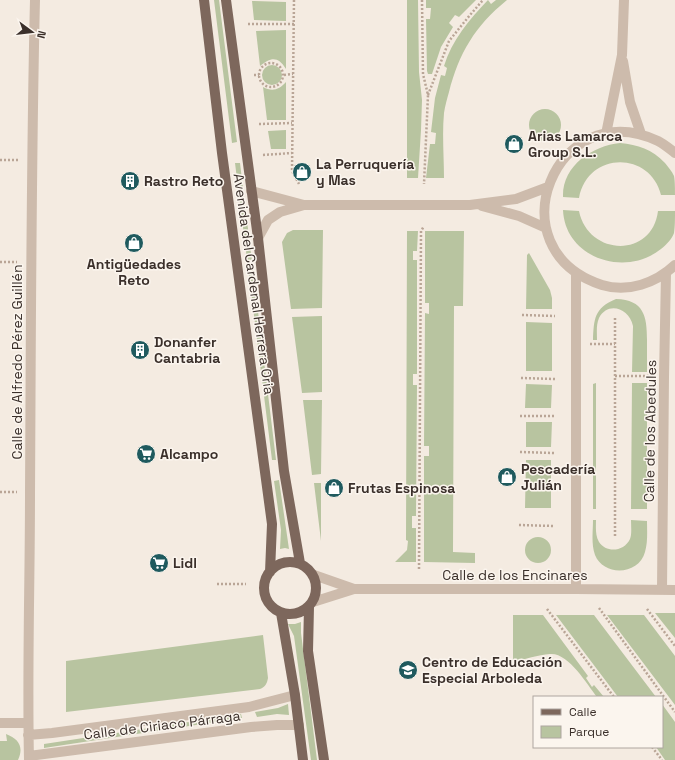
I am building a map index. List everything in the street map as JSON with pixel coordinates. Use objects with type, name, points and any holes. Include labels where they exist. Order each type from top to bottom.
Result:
[{"type":"main road","name":"Avenida del Cardenal Herrera Oria","points":[[204,0],[221,146],[272,524],[270,572],[264,583],[265,595],[271,606],[280,613]]},
{"type":"main road","name":"Avenida del Cardenal Herrera Oria","points":[[226,0],[258,238],[284,471],[300,564]]},
{"type":"main road","points":[[270,572],[278,565],[289,562],[300,564],[314,575],[317,584],[316,594],[311,605],[308,651],[324,760]]},
{"type":"main road","points":[[304,760],[295,695],[280,613],[296,615],[303,612],[311,605]]},
{"type":"street","name":"Calle de Alfredo Pérez Guillén","points":[[29,758],[31,160],[35,0]]},
{"type":"street","points":[[606,134],[622,55],[624,0]]},
{"type":"street","points":[[622,55],[630,102],[641,134]]},
{"type":"street","points":[[675,153],[659,142],[641,134],[622,132],[606,134],[590,139],[564,158],[554,172],[544,203],[546,228],[551,242],[566,264],[576,273],[605,286],[637,286],[653,281],[675,266]]},
{"type":"street","points":[[251,191],[304,204],[478,205],[516,198],[548,187]]},
{"type":"street","points":[[258,238],[268,220],[280,212],[304,204]]},
{"type":"street","points":[[478,205],[519,216],[546,228]]},
{"type":"street","points":[[576,273],[576,589]]},
{"type":"street","name":"Calle de los Abedules","points":[[662,590],[666,273]]},
{"type":"street","name":"Calle de los Encinares","points":[[314,575],[354,589],[675,590]]},
{"type":"street","name":"Calle de los Encinares","points":[[311,605],[354,589]]},
{"type":"street","name":"Calle de Ciriaco Párraga","points":[[28,735],[249,707],[295,695]]},
{"type":"street","points":[[0,723],[28,723]]},
{"type":"street","name":"Calle de Ciriaco Párraga","points":[[29,758],[251,727],[299,725]]},
{"type":"path","points":[[294,0],[292,171],[299,184]]},
{"type":"path","points":[[422,0],[424,74],[428,96],[424,184]]},
{"type":"path","points":[[428,96],[449,41],[483,0]]},
{"type":"path","points":[[248,24],[294,24]]},
{"type":"path","points":[[271,62],[280,66],[284,75],[280,84],[272,87],[263,84],[259,75],[262,66],[271,62]]},
{"type":"path","points":[[284,75],[293,74]]},
{"type":"path","points":[[254,76],[259,75]]},
{"type":"path","points":[[259,124],[292,123]]},
{"type":"path","points":[[263,155],[292,153]]},
{"type":"path","points":[[0,160],[20,160]]},
{"type":"path","points":[[419,568],[421,231],[424,226]]},
{"type":"path","points":[[0,262],[20,262]]},
{"type":"path","points":[[522,315],[555,316]]},
{"type":"path","points":[[615,318],[615,536]]},
{"type":"path","points":[[590,344],[615,344]]},
{"type":"path","points":[[615,376],[649,376]]},
{"type":"path","points":[[521,378],[555,379]]},
{"type":"path","points":[[520,416],[555,416]]},
{"type":"path","points":[[520,452],[554,453]]},
{"type":"path","points":[[0,492],[15,492]]},
{"type":"path","points":[[519,525],[554,526]]},
{"type":"path","points":[[217,584],[246,584]]},
{"type":"path","points":[[599,608],[675,712]]},
{"type":"path","points":[[547,609],[613,696]]},
{"type":"path","points":[[647,609],[675,646]]},
{"type":"path","points":[[653,748],[662,760]]},
{"type":"green space","points":[[214,0],[219,0],[237,142],[232,143]]},
{"type":"green space","points":[[407,0],[418,0],[419,72],[422,100],[418,178],[407,178]]},
{"type":"green space","points":[[426,0],[476,0],[459,17],[455,15],[449,23],[453,27],[441,47],[432,74],[428,74],[427,71],[426,19],[430,19],[431,8],[426,8]]},
{"type":"green space","points":[[488,0],[491,4],[496,0],[507,0],[477,30],[463,53],[453,78],[444,113],[444,178],[426,178],[430,144],[435,144],[436,133],[431,132],[435,98],[441,75],[445,76],[447,68],[444,66],[447,57],[456,39],[474,15]]},
{"type":"green space","points":[[252,1],[286,2],[286,21],[254,20]]},
{"type":"green space","points":[[286,30],[286,69],[280,62],[274,59],[260,66],[256,31]]},
{"type":"green space","points":[[272,65],[279,68],[282,75],[279,82],[272,85],[265,82],[262,75],[265,68]]},
{"type":"green space","points":[[286,82],[286,120],[267,120],[263,87],[272,90],[281,87]]},
{"type":"green space","points":[[542,109],[548,109],[557,113],[561,125],[557,137],[548,141],[542,141],[533,137],[529,128],[529,122],[533,113]]},
{"type":"green space","points":[[286,130],[286,149],[271,149],[268,131]]},
{"type":"green space","points":[[620,143],[644,148],[660,158],[674,176],[675,195],[661,195],[655,181],[645,170],[633,164],[619,162],[606,165],[594,172],[585,183],[579,198],[563,197],[564,186],[573,167],[589,153],[599,148]]},
{"type":"green space","points":[[235,163],[240,163],[276,460],[272,460]]},
{"type":"green space","points":[[563,210],[579,211],[585,226],[594,237],[606,243],[620,246],[633,244],[644,238],[653,227],[658,211],[675,211],[674,233],[670,240],[661,249],[647,258],[631,262],[615,262],[599,258],[585,251],[574,240],[566,227]]},
{"type":"green space","points":[[293,230],[323,230],[322,308],[291,309],[282,242],[287,233]]},
{"type":"green space","points":[[407,231],[418,231],[417,251],[413,251],[413,260],[417,260],[417,374],[413,374],[413,385],[417,385],[416,516],[412,516],[412,528],[416,528],[416,562],[395,562],[407,550],[408,541],[406,540]]},
{"type":"green space","points":[[425,231],[464,231],[463,306],[454,306],[453,552],[475,553],[475,563],[424,562],[424,456],[429,456],[429,446],[424,446],[425,313],[429,314],[429,303],[425,303]]},
{"type":"green space","points":[[529,253],[550,290],[552,309],[526,309],[527,255]]},
{"type":"green space","points":[[616,299],[633,302],[642,311],[645,317],[647,331],[647,372],[632,372],[633,326],[631,320],[623,311],[613,308],[603,313],[597,323],[597,340],[593,340],[595,320],[599,310],[609,302]]},
{"type":"green space","points":[[322,316],[322,392],[302,393],[292,317]]},
{"type":"green space","points":[[526,322],[552,323],[552,371],[526,371]]},
{"type":"green space","points":[[596,383],[596,509],[593,509],[593,384]]},
{"type":"green space","points":[[632,383],[647,383],[647,509],[631,509]]},
{"type":"green space","points":[[526,384],[552,385],[551,408],[525,408]]},
{"type":"green space","points":[[303,400],[322,400],[321,474],[312,475]]},
{"type":"green space","points":[[526,422],[552,422],[551,447],[526,447]]},
{"type":"green space","points":[[526,460],[551,460],[551,508],[525,508]]},
{"type":"green space","points":[[279,480],[289,549],[280,549],[281,530],[274,481]]},
{"type":"green space","points":[[314,483],[321,483],[321,541]]},
{"type":"green space","points":[[593,520],[596,520],[596,534],[599,542],[606,548],[615,550],[624,546],[630,539],[631,520],[647,521],[647,544],[641,560],[629,569],[621,570],[613,570],[599,562],[595,555],[593,546]]},
{"type":"green space","points":[[538,537],[547,541],[551,550],[547,559],[538,563],[529,559],[525,550],[529,541]]},
{"type":"green space","points":[[655,613],[675,613],[675,638]]},
{"type":"green space","points":[[513,615],[543,615],[588,676],[586,678],[592,687],[594,685],[603,696],[596,696],[570,663],[557,655],[541,655],[513,662]]},
{"type":"green space","points":[[556,615],[594,615],[655,696],[617,696]]},
{"type":"green space","points":[[607,615],[644,615],[675,656],[675,705]]},
{"type":"green space","points":[[301,622],[301,633],[317,760],[311,760],[294,636],[288,624]]},
{"type":"green space","points":[[263,635],[268,678],[266,685],[260,689],[66,712],[66,661]]},
{"type":"green space","points":[[288,704],[289,715],[277,714],[257,717],[255,712],[278,708]]},
{"type":"green space","points":[[663,705],[675,722],[675,760],[665,760],[657,748],[663,748]]},
{"type":"green space","points":[[241,714],[242,718],[44,748],[44,744]]},
{"type":"green space","points":[[6,734],[14,738],[19,744],[20,755],[18,760],[0,760],[0,741],[7,741]]},
{"type":"place","name":"Arias Lamarca Group S.L.","points":[[514,144]]},
{"type":"place","name":"La Perruquería y Mas","points":[[302,172]]},
{"type":"place","name":"Rastro Reto","points":[[130,181]]},
{"type":"place","name":"Antigüedades Reto","points":[[134,243]]},
{"type":"place","name":"Donanfer Cantabria","points":[[140,350]]},
{"type":"place","name":"Alcampo","points":[[146,454]]},
{"type":"place","name":"Pescadería Julián","points":[[507,477]]},
{"type":"place","name":"Frutas Espinosa","points":[[334,488]]},
{"type":"place","name":"Lidl","points":[[159,563]]},
{"type":"place","name":"Centro de Educación Especial Arboleda","points":[[408,670]]}]
